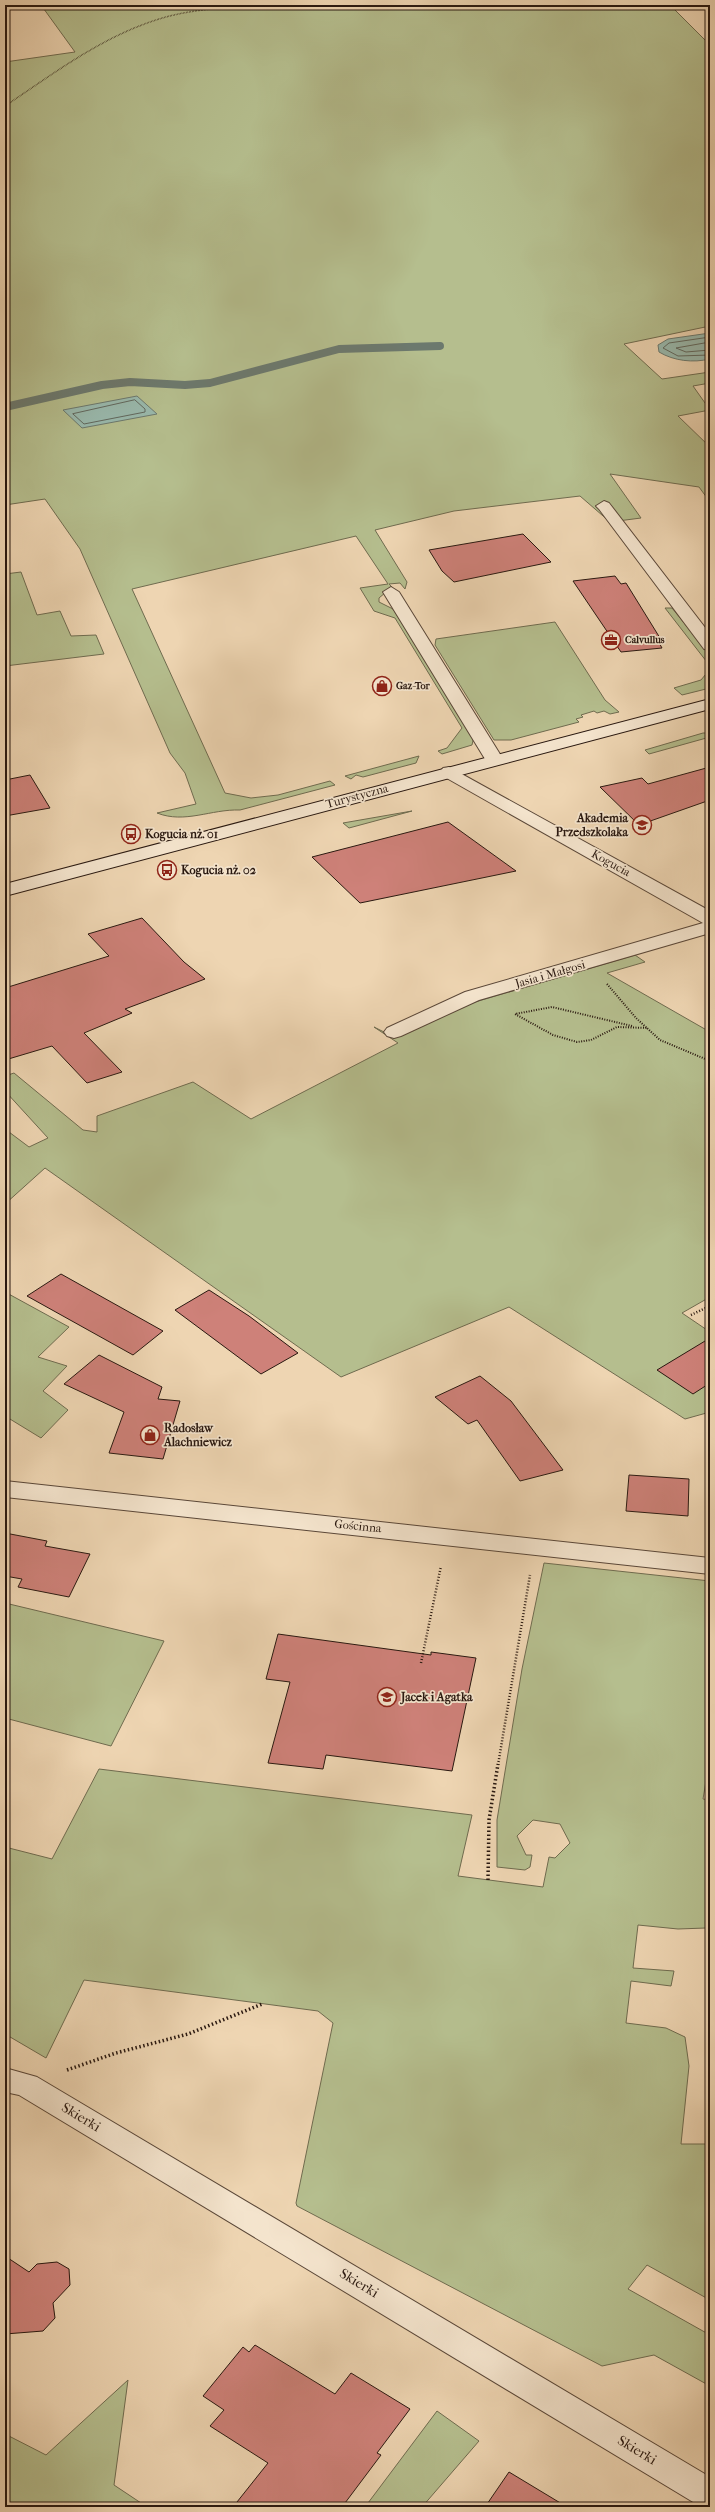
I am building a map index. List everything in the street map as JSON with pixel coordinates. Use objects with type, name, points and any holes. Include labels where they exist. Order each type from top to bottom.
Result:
[{"type":"street","points":[[604,506],[710,645]]},
{"type":"street","points":[[391,592],[494,759]]},
{"type":"street","name":"Turystyczna","points":[[5,890],[494,759],[710,704]]},
{"type":"street","name":"Kogucia","points":[[449,772],[710,919]]},
{"type":"street","name":"Jasia i Małgosi","points":[[394,1032],[472,996],[710,927]]},
{"type":"street","name":"Gościnna","points":[[5,1489],[710,1566]]},
{"type":"street","name":"Skierki","points":[[16,2082],[710,2494]]},
{"type":"path","points":[[5,106],[78,58],[116,37],[156,20],[252,5]]},
{"type":"path","points":[[588,963],[660,1040],[710,1061]]},
{"type":"path","points":[[632,1026],[608,1030],[594,1040],[577,1042],[561,1038],[515,1014],[552,1007],[632,1026],[648,1028]]},
{"type":"path","points":[[692,1316],[710,1306]]},
{"type":"path","points":[[421,1663],[447,1537]]},
{"type":"path","points":[[488,1880],[488,1820],[535,1547]]},
{"type":"path","points":[[16,2082],[188,2034],[262,2004]]},
{"type":"green space","points":[[41,5],[670,5],[710,45],[710,326],[624,344],[662,379],[710,372],[710,383],[693,386],[710,410],[678,416],[710,447],[710,502],[699,487],[610,474],[641,518],[610,522],[580,496],[454,511],[375,530],[407,582],[405,589],[400,583],[389,584],[392,587],[379,598],[379,602],[393,609],[474,736],[472,745],[442,754],[438,751],[447,748],[462,728],[395,618],[374,611],[360,588],[388,584],[356,536],[132,589],[225,793],[251,798],[278,795],[330,781],[335,785],[240,810],[229,810],[188,817],[167,816],[157,813],[196,804],[185,773],[170,753],[80,549],[45,499],[5,505],[5,62],[75,52]]},
{"type":"green space","points":[[21,572],[37,615],[60,611],[71,636],[96,635],[104,654],[5,666],[5,574]]},
{"type":"green space","points":[[665,608],[672,608],[710,655],[710,666]]},
{"type":"green space","points":[[555,622],[605,700],[619,712],[610,714],[604,711],[597,713],[594,711],[581,715],[583,717],[576,719],[579,722],[511,740],[494,740],[435,645],[436,639]]},
{"type":"green space","points":[[710,669],[710,688],[682,695],[674,688],[701,680]]},
{"type":"green space","points":[[703,733],[710,733],[710,737],[649,754],[645,750]]},
{"type":"green space","points":[[419,756],[416,763],[363,777],[356,775],[351,779],[345,776]]},
{"type":"green space","points":[[412,811],[349,828],[343,823]]},
{"type":"green space","points":[[635,955],[645,962],[607,973],[710,1032],[710,1297],[682,1313],[710,1332],[710,1412],[685,1419],[509,1307],[341,1377],[45,1168],[5,1204],[5,1129],[29,1147],[48,1138],[5,1091],[5,1076],[14,1073],[83,1130],[97,1132],[97,1116],[193,1082],[251,1119],[398,1043],[374,1027],[394,1037],[475,1002]]},
{"type":"green space","points":[[5,1292],[69,1327],[38,1357],[67,1366],[43,1391],[68,1410],[41,1438],[5,1416]]},
{"type":"green space","points":[[544,1563],[710,1581],[710,1757],[703,1799],[710,1800],[710,1888],[706,1928],[678,1929],[638,1925],[633,1968],[674,1971],[671,1986],[631,1981],[626,2023],[666,2028],[685,2037],[689,2066],[681,2144],[710,2144],[710,2300],[647,2265],[628,2289],[710,2335],[710,2386],[654,2355],[602,2366],[297,2206],[296,2203],[333,2023],[318,2011],[84,1980],[46,2058],[5,2034],[5,1847],[52,1859],[99,1769],[472,1815],[458,1876],[543,1887],[549,1857],[555,1858],[570,1843],[560,1824],[533,1820],[517,1836],[526,1855],[532,1855],[530,1867],[525,1870],[497,1867],[497,1820],[522,1669]]},
{"type":"green space","points":[[5,1603],[164,1641],[111,1746],[5,1718]]},
{"type":"green space","points":[[128,2380],[114,2485],[147,2507],[5,2507],[5,2434],[46,2455]]},
{"type":"green space","points":[[437,2411],[479,2441],[422,2507],[365,2507]]},
{"type":"water","points":[[710,333],[710,359],[697,361],[684,360],[659,352],[658,345],[668,339]]},
{"type":"water","points":[[137,396],[157,414],[82,428],[63,410]]},
{"type":"building","points":[[523,534],[551,562],[454,582],[442,571],[429,550]]},
{"type":"building","points":[[615,576],[621,584],[626,583],[660,638],[657,639],[662,648],[621,652],[573,581]]},
{"type":"building","points":[[710,767],[710,800],[639,825],[600,787],[642,778],[648,784]]},
{"type":"building","points":[[30,775],[50,808],[5,816],[5,780]]},
{"type":"building","points":[[448,822],[516,871],[360,903],[312,857]]},
{"type":"building","points":[[142,918],[184,962],[205,979],[125,1009],[132,1013],[84,1033],[122,1072],[87,1083],[52,1046],[5,1060],[5,988],[109,956],[88,934]]},
{"type":"building","points":[[61,1274],[163,1331],[133,1355],[27,1296]]},
{"type":"building","points":[[209,1290],[249,1316],[298,1353],[261,1374],[175,1310]]},
{"type":"building","points":[[710,1338],[710,1383],[693,1394],[657,1370]]},
{"type":"building","points":[[99,1355],[162,1387],[158,1399],[180,1401],[163,1459],[109,1453],[124,1412],[64,1384]]},
{"type":"building","points":[[480,1376],[511,1401],[563,1470],[520,1481],[477,1420],[468,1424],[435,1397]]},
{"type":"building","points":[[629,1475],[689,1479],[688,1516],[626,1511]]},
{"type":"building","points":[[5,1533],[47,1541],[45,1546],[90,1554],[69,1597],[18,1587],[22,1579],[5,1576]]},
{"type":"building","points":[[278,1634],[431,1655],[431,1652],[476,1658],[452,1771],[326,1755],[323,1769],[268,1763],[290,1682],[266,1679]]},
{"type":"building","points":[[5,2256],[29,2272],[37,2264],[57,2262],[69,2269],[70,2285],[53,2303],[55,2318],[43,2331],[5,2334]]},
{"type":"building","points":[[255,2345],[335,2394],[351,2373],[410,2409],[377,2453],[381,2455],[342,2507],[233,2507],[268,2463],[210,2426],[224,2410],[203,2396],[243,2347],[249,2352]]},
{"type":"building","points":[[509,2472],[567,2507],[485,2507]]},
{"type":"waterway","points":[[5,407],[102,385],[130,382],[185,385],[210,383],[339,349],[440,346]]},
{"type":"place","name":"Calvullus","points":[[611,640]]},
{"type":"place","name":"Gaz-Tor","points":[[382,686]]},
{"type":"place","name":"Akademia Przedszkolaka","points":[[642,825]]},
{"type":"place","name":"Kogucia nż. 01","points":[[131,834]]},
{"type":"place","name":"Kogucia nż. 02","points":[[167,870]]},
{"type":"place","name":"Radosław Alachniewicz","points":[[150,1435]]},
{"type":"place","name":"Jacek i Agatka","points":[[387,1697]]}]
